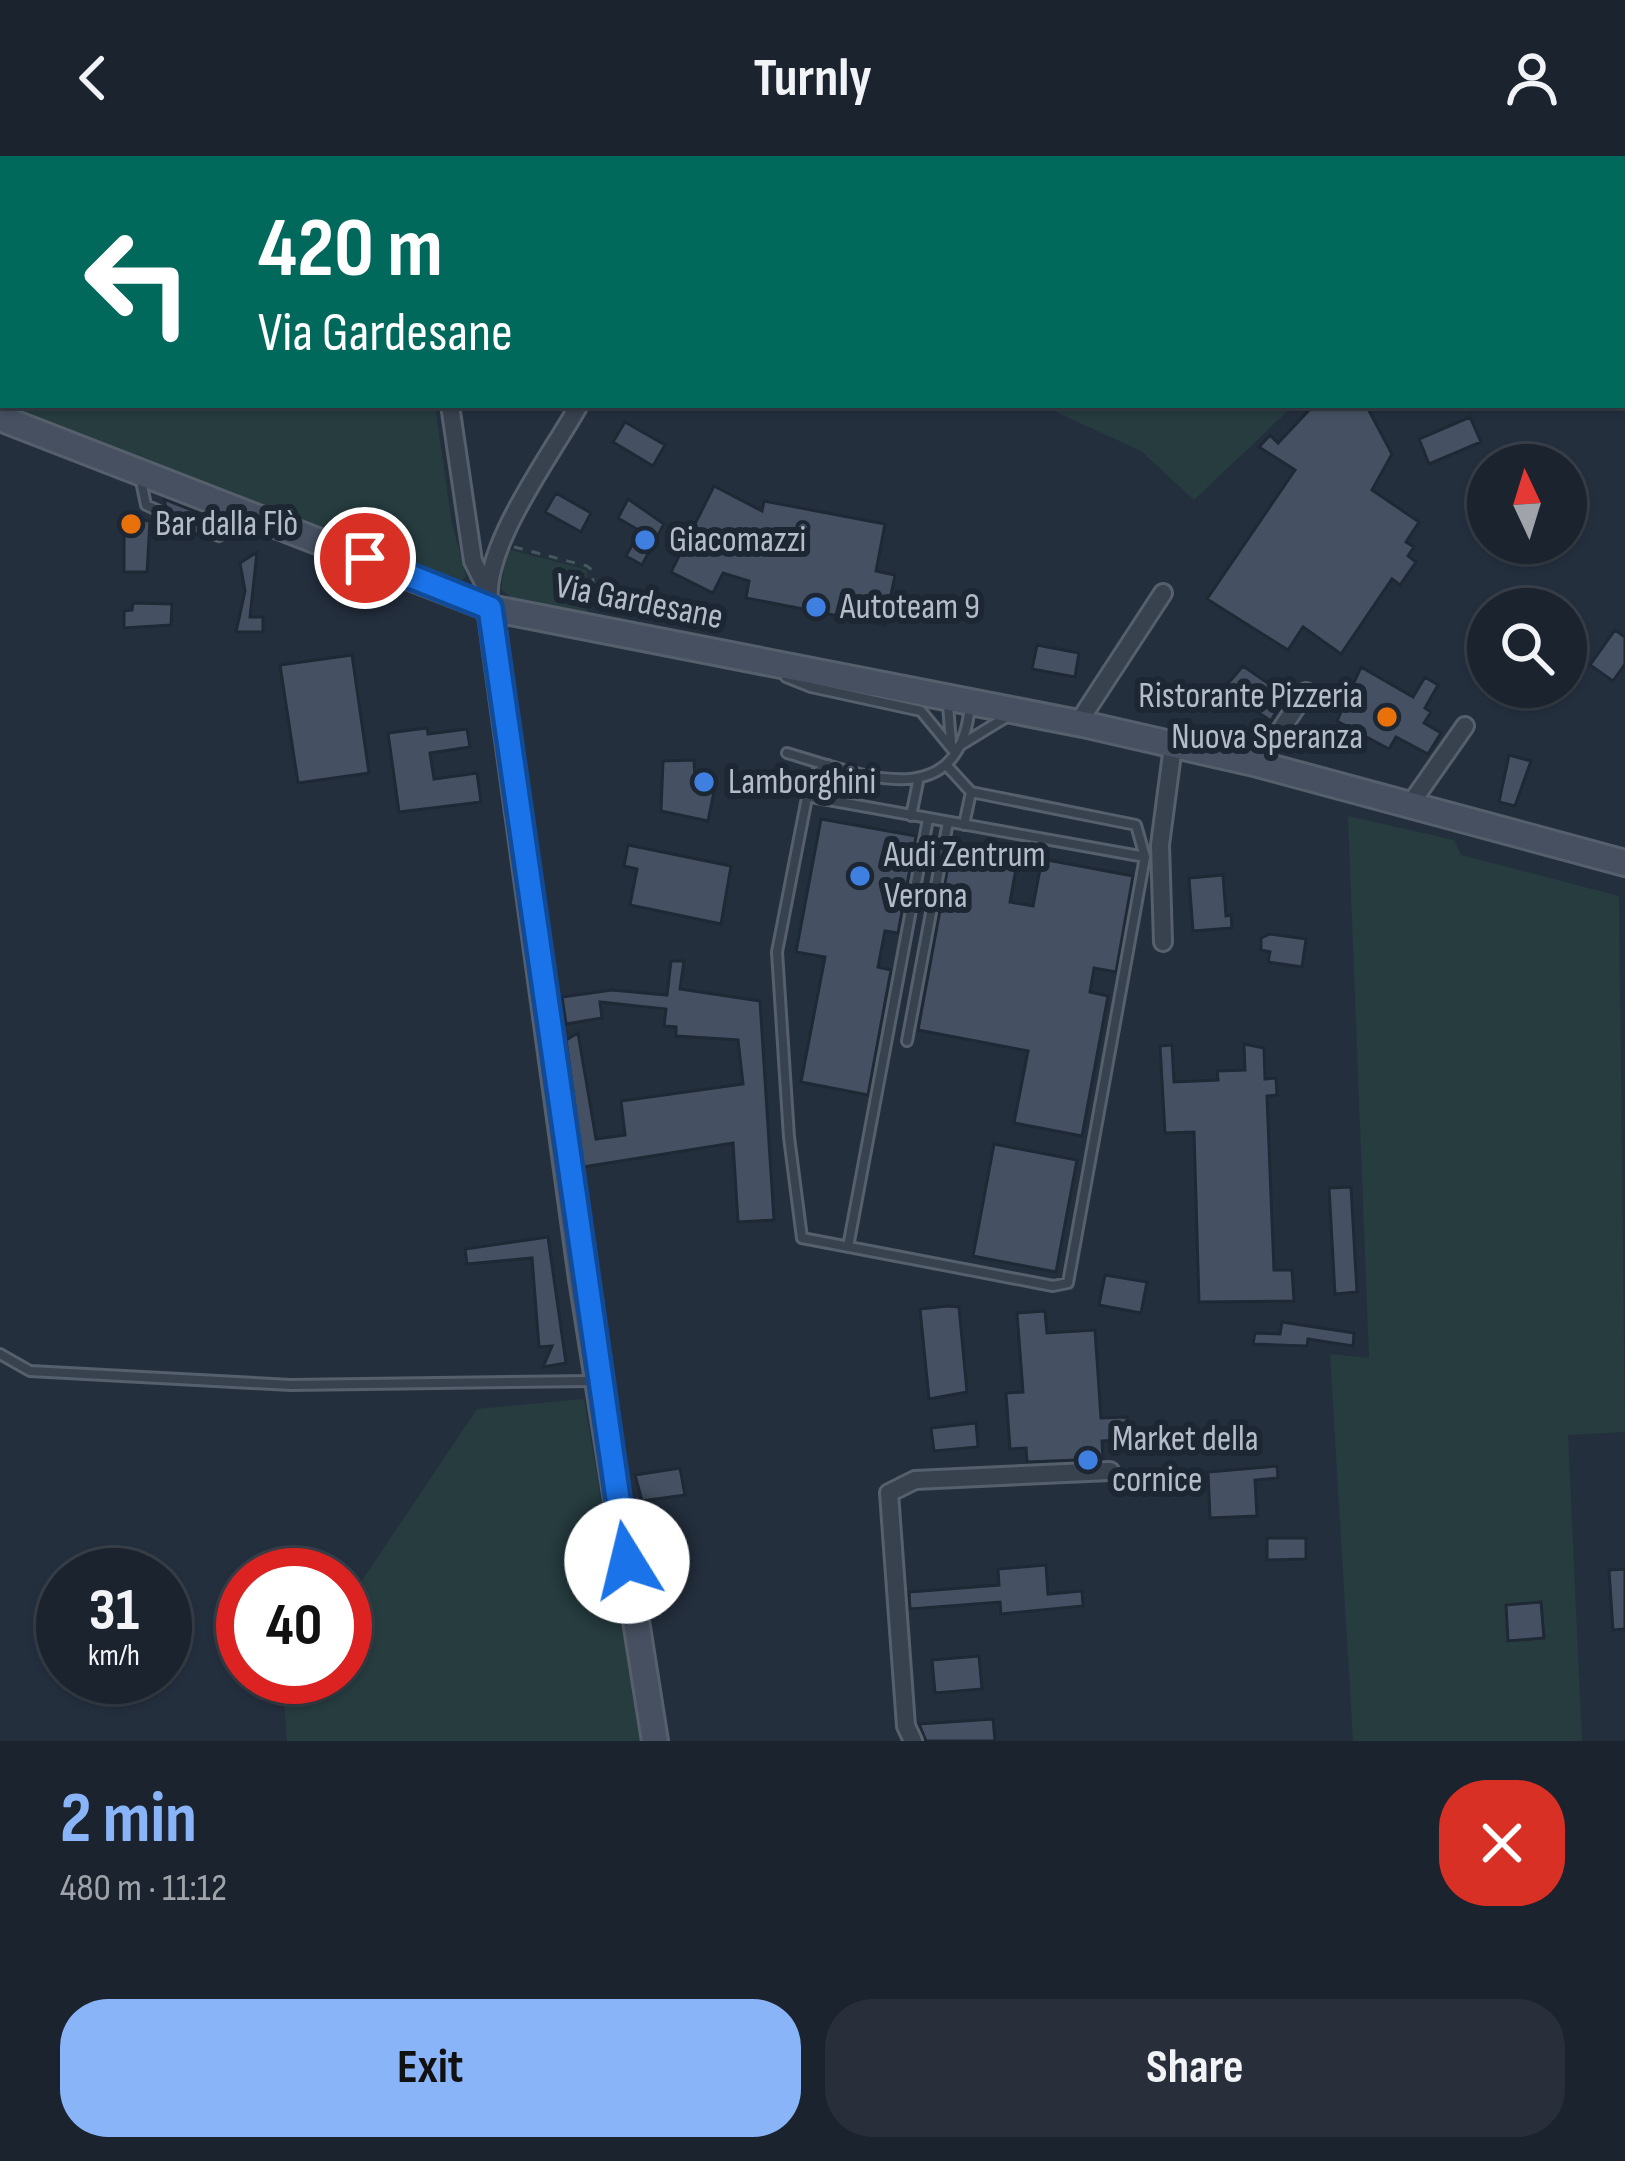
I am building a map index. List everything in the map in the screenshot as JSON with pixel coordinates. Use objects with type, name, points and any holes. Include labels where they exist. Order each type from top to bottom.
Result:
[{"type":"main road","name":"Via Gardesane","points":[[0,418],[488,598],[750,661],[1258,764],[1625,862]]},
{"type":"main road","points":[[488,598],[598,1380],[655,1741]]},
{"type":"street","points":[[450,408],[473,561],[488,598]]},
{"type":"street","points":[[488,598],[501,544],[577,408]]},
{"type":"street","points":[[1078,724],[1163,593]]},
{"type":"street","points":[[1258,764],[1306,692]]},
{"type":"street","points":[[1409,806],[1465,726]]},
{"type":"street","points":[[1163,942],[1160,845],[1173,746]]},
{"type":"street","points":[[913,1741],[906,1726],[889,1493],[915,1480],[1111,1471]]},
{"type":"lane","points":[[139,469],[146,505],[159,511]]},
{"type":"lane","points":[[212,533],[219,536],[240,508]]},
{"type":"lane","points":[[750,661],[811,687],[921,711],[952,750]]},
{"type":"lane","points":[[952,750],[968,729],[960,702]]},
{"type":"lane","points":[[949,768],[952,750],[946,717],[960,702]]},
{"type":"lane","points":[[952,750],[1014,712]]},
{"type":"lane","points":[[787,753],[918,782],[949,768]]},
{"type":"lane","points":[[828,765],[811,777],[777,952],[789,1138],[802,1238],[1053,1286],[1068,1283],[1145,857],[1136,825],[971,792],[949,768]]},
{"type":"lane","points":[[911,816],[918,782]]},
{"type":"lane","points":[[964,825],[971,792]]},
{"type":"lane","points":[[806,796],[1145,857]]},
{"type":"lane","points":[[848,1247],[928,819]]},
{"type":"lane","points":[[908,1041],[948,822]]},
{"type":"lane","points":[[0,1354],[30,1371],[291,1385],[598,1380]]},
{"type":"path","points":[[501,544],[587,566],[593,575],[593,604],[602,615]]},
{"type":"green space","points":[[5,408],[435,408],[452,524],[466,576],[460,582]]},
{"type":"green space","points":[[1048,408],[1291,408],[1194,500],[1141,451]]},
{"type":"green space","points":[[507,549],[587,570],[588,618],[510,597],[501,589]]},
{"type":"green space","points":[[1348,816],[1454,840],[1461,855],[1619,896],[1625,1432],[1568,1435],[1582,1741],[1353,1741],[1330,1354],[1369,1358]]},
{"type":"green space","points":[[584,1399],[642,1741],[287,1741],[284,1704],[372,1704],[372,1566],[477,1409]]},
{"type":"building","points":[[1311,408],[1368,408],[1392,454],[1372,490],[1419,522],[1406,542],[1414,547],[1408,556],[1416,562],[1400,585],[1392,579],[1341,654],[1303,627],[1288,650],[1207,599],[1295,470],[1259,447],[1270,435],[1278,443]]},
{"type":"building","points":[[1470,417],[1481,442],[1467,444],[1429,464],[1419,439]]},
{"type":"building","points":[[625,422],[665,445],[653,466],[613,442]]},
{"type":"building","points":[[714,486],[762,511],[764,501],[885,524],[876,571],[895,575],[885,625],[746,598],[749,581],[723,573],[713,593],[671,572]]},
{"type":"building","points":[[556,493],[591,513],[581,532],[545,512]]},
{"type":"building","points":[[164,499],[217,520],[205,529],[206,538],[161,519],[167,511]]},
{"type":"building","points":[[628,499],[664,524],[642,565],[626,556],[640,531],[618,518]]},
{"type":"building","points":[[124,519],[150,521],[147,572],[124,572]]},
{"type":"building","points":[[257,552],[250,617],[263,617],[263,632],[236,632],[245,591],[240,563]]},
{"type":"building","points":[[133,603],[172,604],[171,625],[124,628],[124,611],[132,610]]},
{"type":"building","points":[[1615,630],[1625,637],[1625,664],[1613,681],[1590,665]]},
{"type":"building","points":[[1037,645],[1079,653],[1075,677],[1032,669]]},
{"type":"building","points":[[352,655],[369,773],[298,783],[280,665]]},
{"type":"building","points":[[1243,666],[1285,695],[1271,721],[1223,689]]},
{"type":"building","points":[[1361,667],[1413,697],[1425,677],[1438,685],[1425,708],[1431,712],[1424,723],[1441,733],[1428,754],[1396,737],[1389,749],[1337,721]]},
{"type":"building","points":[[427,728],[428,734],[467,729],[470,747],[430,753],[434,779],[477,773],[481,802],[399,812],[388,733]]},
{"type":"building","points":[[1509,755],[1531,761],[1515,806],[1499,802]]},
{"type":"building","points":[[694,760],[695,778],[716,782],[708,821],[661,811],[663,761]]},
{"type":"building","points":[[821,819],[916,836],[898,933],[885,931],[878,967],[891,970],[868,1095],[801,1082],[825,957],[796,952]]},
{"type":"building","points":[[628,845],[731,866],[721,924],[630,905],[637,869],[624,866]]},
{"type":"building","points":[[988,848],[1017,863],[1010,902],[1033,906],[1042,859],[1133,876],[1116,972],[1094,968],[1090,992],[1108,996],[1082,1136],[1014,1123],[1028,1051],[918,1030],[951,850]]},
{"type":"building","points":[[1223,875],[1226,916],[1231,915],[1232,928],[1193,931],[1189,878]]},
{"type":"building","points":[[1270,934],[1306,939],[1302,967],[1268,962],[1270,952],[1261,950],[1261,938]]},
{"type":"building","points":[[671,961],[684,961],[680,989],[760,1001],[774,1220],[738,1222],[733,1143],[583,1167],[566,1040],[578,1033],[596,1139],[625,1135],[621,1101],[743,1084],[738,1040],[676,1036],[676,1027],[664,1026],[666,1009],[600,1002],[602,1018],[566,1024],[562,997],[612,990],[667,995]]},
{"type":"building","points":[[1244,1044],[1264,1048],[1265,1079],[1276,1078],[1277,1095],[1267,1096],[1274,1270],[1292,1270],[1294,1301],[1199,1302],[1194,1132],[1165,1133],[1160,1046],[1172,1045],[1174,1082],[1218,1080],[1217,1071],[1245,1070]]},
{"type":"building","points":[[994,1144],[1077,1160],[1056,1272],[973,1256]]},
{"type":"building","points":[[1351,1187],[1357,1292],[1335,1294],[1329,1188]]},
{"type":"building","points":[[548,1237],[566,1363],[543,1367],[552,1346],[539,1347],[532,1258],[467,1264],[465,1249]]},
{"type":"building","points":[[1105,1275],[1147,1282],[1141,1313],[1099,1305]]},
{"type":"building","points":[[959,1307],[967,1392],[929,1399],[920,1309]]},
{"type":"building","points":[[1045,1311],[1047,1333],[1095,1330],[1101,1418],[1127,1417],[1128,1440],[1102,1441],[1103,1459],[1027,1462],[1026,1448],[1010,1449],[1006,1393],[1023,1392],[1017,1313]]},
{"type":"building","points":[[1282,1322],[1354,1333],[1353,1346],[1308,1339],[1307,1346],[1253,1344],[1255,1333],[1280,1334]]},
{"type":"building","points":[[976,1423],[978,1447],[934,1451],[931,1428]]},
{"type":"building","points":[[1277,1466],[1278,1478],[1255,1480],[1257,1516],[1210,1518],[1208,1472]]},
{"type":"building","points":[[680,1468],[685,1495],[642,1501],[635,1475]]},
{"type":"building","points":[[1267,1538],[1306,1538],[1306,1559],[1267,1560]]},
{"type":"building","points":[[1046,1565],[1048,1594],[1082,1591],[1083,1606],[1001,1614],[1000,1602],[910,1609],[909,1592],[999,1585],[998,1569]]},
{"type":"building","points":[[1625,1569],[1625,1629],[1613,1630],[1609,1570]]},
{"type":"building","points":[[1541,1602],[1544,1638],[1508,1641],[1506,1605]]},
{"type":"building","points":[[979,1656],[982,1689],[935,1693],[932,1660]]},
{"type":"building","points":[[993,1719],[995,1741],[926,1741],[919,1724]]},
{"type":"place","name":"Bar dalla Flò","points":[[131,524]]},
{"type":"place","name":"Giacomazzi","points":[[645,540]]},
{"type":"place","name":"Autoteam 9","points":[[816,607]]},
{"type":"place","name":"Ristorante Pizzeria Nuova Speranza","points":[[1387,717]]},
{"type":"place","name":"Lamborghini","points":[[704,782]]},
{"type":"place","name":"Audi Zentrum Verona","points":[[860,876]]},
{"type":"place","name":"Market della cornice","points":[[1088,1460]]},
{"type":"route","points":[[365,558],[490,608],[550,1018],[582,1279],[627,1561]]}]
